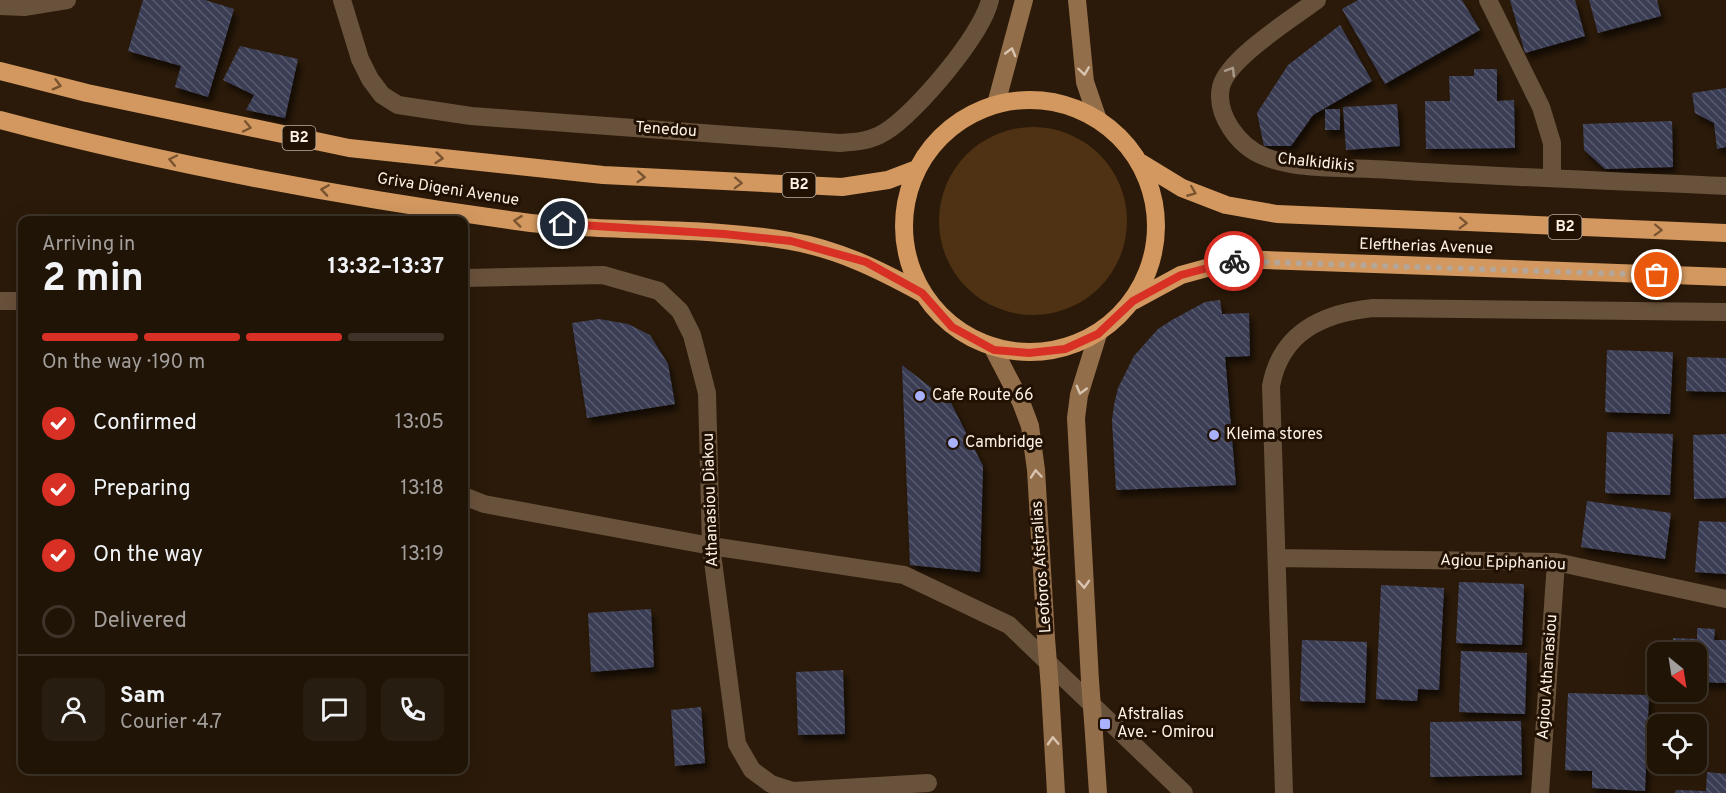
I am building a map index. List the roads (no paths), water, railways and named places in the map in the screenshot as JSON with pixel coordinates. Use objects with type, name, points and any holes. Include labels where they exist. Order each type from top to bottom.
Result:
[{"type":"highway","name":"Griva Digeni Avenue","points":[[0,70],[87,93],[349,148],[614,176],[842,187],[888,180],[917,169]]},
{"type":"highway","name":"B2","points":[[1031,99],[1065,104],[1097,117],[1122,138],[1141,163],[1157,209],[1154,257],[1133,301],[1098,334],[1065,349],[1029,353],[994,350],[952,327],[922,293],[906,253],[904,210],[917,169],[950,128],[996,104],[1031,99]]},
{"type":"highway","name":"Griva Digeni Avenue","points":[[0,120],[84,142],[292,185],[519,222],[724,234],[791,241],[866,262],[922,293]]},
{"type":"highway","name":"Eleftherias Avenue","points":[[1141,163],[1182,188],[1226,205],[1277,214],[1726,233]]},
{"type":"highway","name":"Eleftherias Avenue","points":[[1133,301],[1181,275],[1239,259],[1726,277]]},
{"type":"main road","points":[[996,104],[1024,0]]},
{"type":"main road","points":[[1077,0],[1085,82],[1097,117]]},
{"type":"main road","points":[[1098,334],[1079,395],[1076,418],[1098,793]]},
{"type":"main road","name":"Leoforos Afstralias","points":[[994,350],[1021,402],[1030,426],[1036,470],[1056,793]]},
{"type":"street","points":[[0,6],[24,7],[67,0]]},
{"type":"street","name":"Tenedou","points":[[342,0],[360,59],[370,79],[382,95],[398,105],[471,116],[840,143],[871,139],[900,121],[975,36],[990,0]]},
{"type":"street","name":"Chalkidikis","points":[[1317,0],[1238,59],[1221,86],[1221,108],[1228,126],[1242,141],[1262,155],[1287,163],[1726,186]]},
{"type":"street","points":[[1488,0],[1541,107],[1552,143],[1552,178]]},
{"type":"street","name":"Athanasiou Diakou","points":[[468,278],[603,275],[659,291],[680,311],[692,335],[707,393],[711,546],[738,744],[752,770],[771,784],[794,791],[928,783]]},
{"type":"street","points":[[0,301],[18,301]]},
{"type":"street","points":[[1284,793],[1270,386],[1280,357],[1290,344],[1314,323],[1329,315],[1349,310],[1396,307],[1726,312]]},
{"type":"street","points":[[468,498],[484,504],[711,546],[904,575],[1009,625],[1184,793]]},
{"type":"street","name":"Agiou Epiphaniou","points":[[1276,558],[1556,562],[1726,599]]},
{"type":"street","name":"Agiou Athanasiou","points":[[1540,793],[1556,562]]},
{"type":"place","name":"Cafe Route 66","points":[[920,396]]},
{"type":"place","name":"Kleima stores","points":[[1214,435]]},
{"type":"place","name":"Cambridge","points":[[953,443]]},
{"type":"place","name":"Afstralias Ave. - Omirou","points":[[1105,724]]}]
